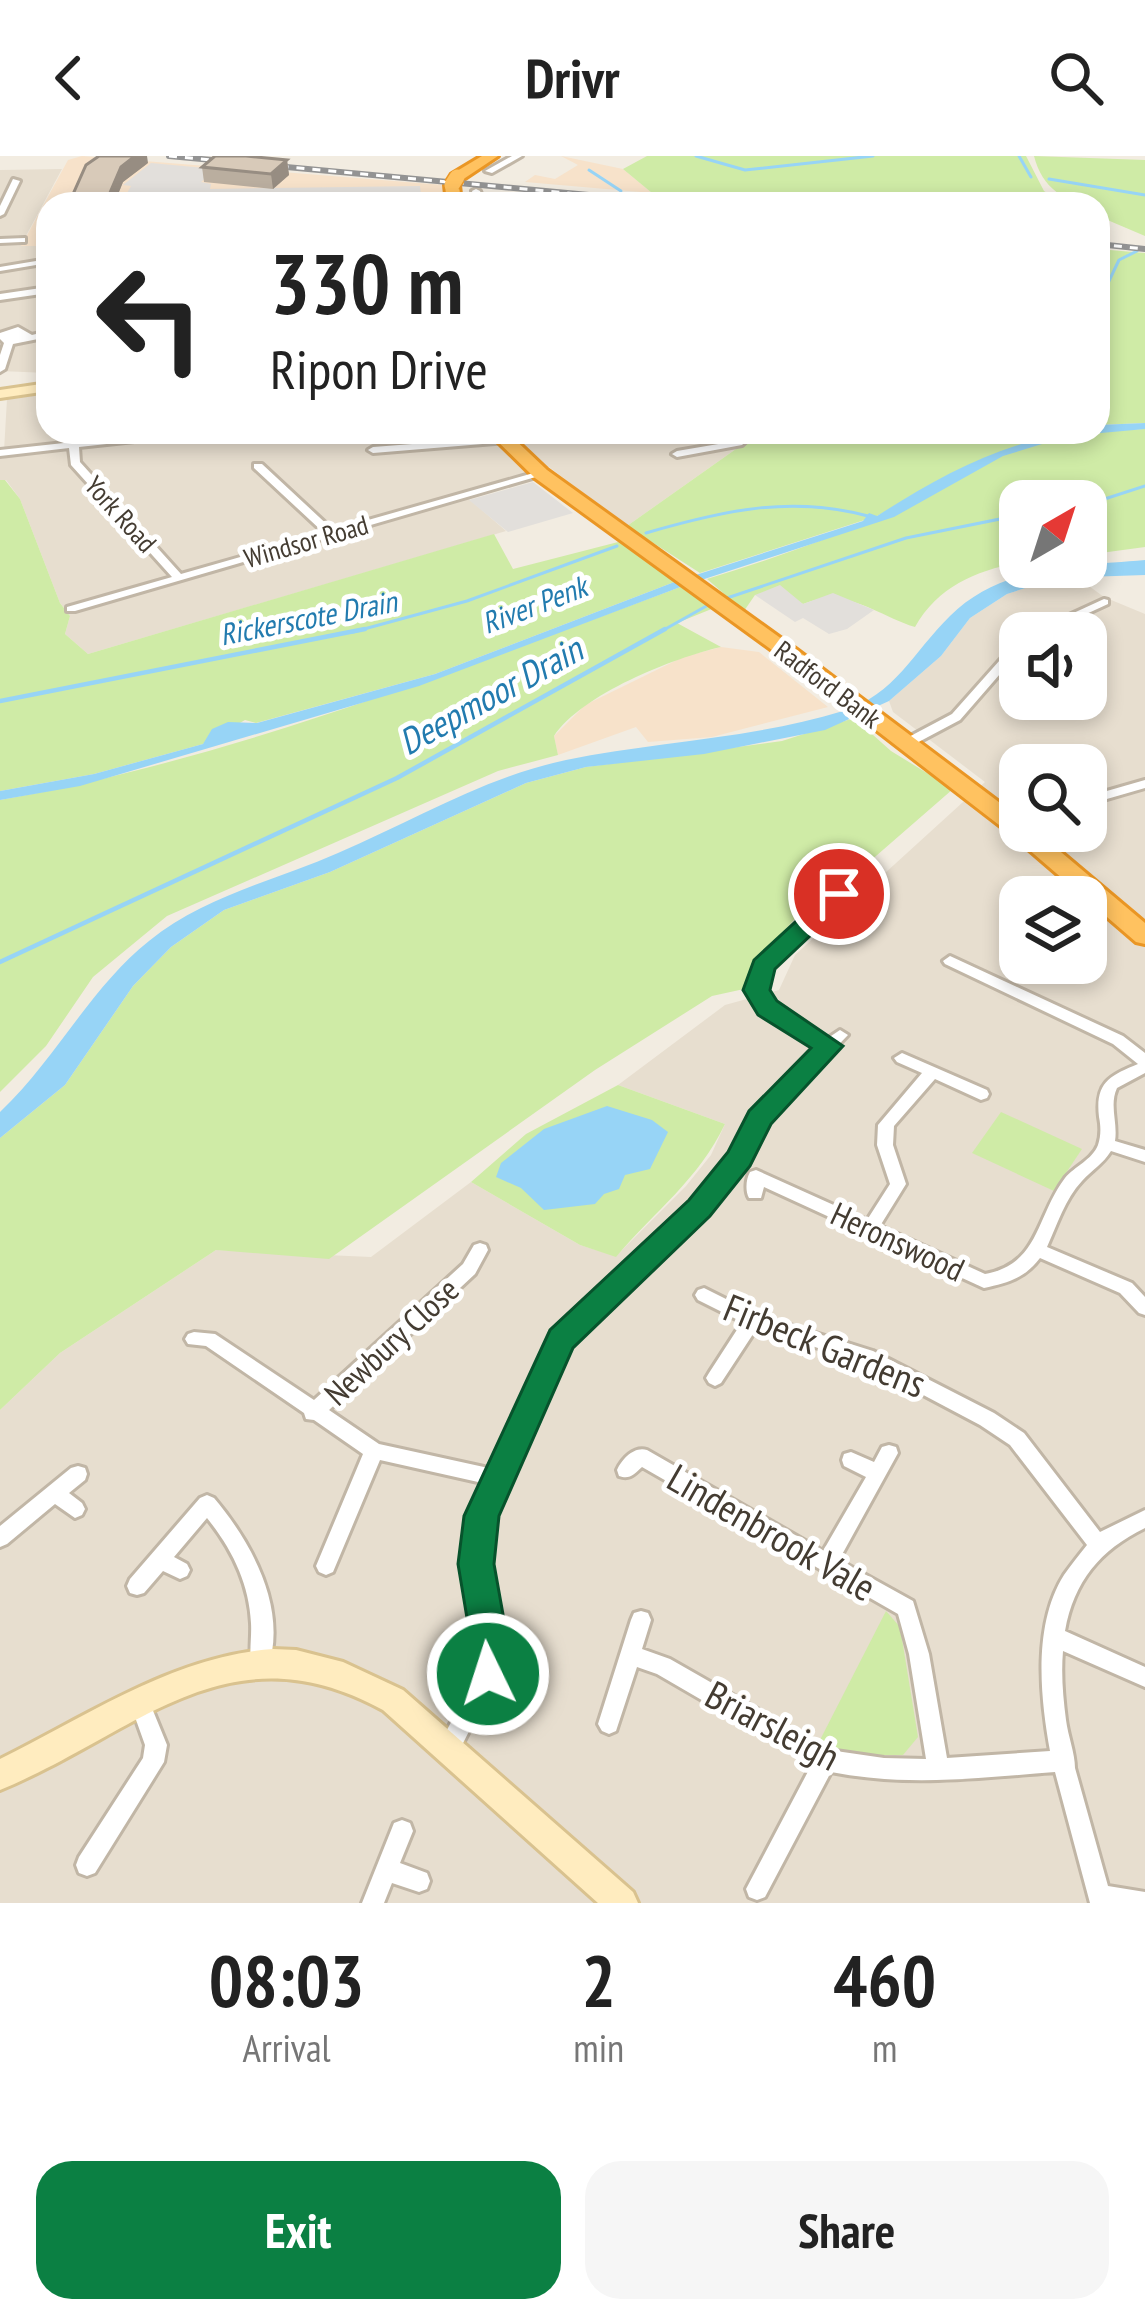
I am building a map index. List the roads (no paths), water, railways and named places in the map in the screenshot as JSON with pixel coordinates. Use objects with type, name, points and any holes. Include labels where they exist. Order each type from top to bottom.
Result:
[{"type":"highway","points":[[454,192],[454,181],[490,164]]},
{"type":"highway","name":"Radford Bank","points":[[510,444],[542,474],[999,811]]},
{"type":"highway","name":"Radford Bank","points":[[1049,852],[1145,936]]},
{"type":"street","points":[[490,164],[518,156]]},
{"type":"street","points":[[0,213],[16,181]]},
{"type":"street","points":[[0,241],[22,240]]},
{"type":"street","points":[[0,269],[36,263]]},
{"type":"street","points":[[0,297],[36,294]]},
{"type":"street","points":[[36,335],[3,338],[4,381],[36,385]]},
{"type":"street","points":[[0,453],[91,444]]},
{"type":"street","points":[[373,450],[428,444]]},
{"type":"street","points":[[677,454],[735,444]]},
{"type":"street","name":"York Road","points":[[74,446],[75,463],[179,578]]},
{"type":"street","points":[[258,466],[331,534]]},
{"type":"street","name":"Windsor Road","points":[[71,609],[542,474]]},
{"type":"street","points":[[1078,598],[1098,604],[1081,612]]},
{"type":"street","points":[[907,743],[956,717],[999,668]]},
{"type":"street","points":[[1107,795],[1145,784]]},
{"type":"street","points":[[448,1748],[488,1674],[491,1648],[476,1564],[482,1516],[496,1478],[561,1339],[699,1208],[740,1158],[759,1118],[835,1041],[768,1008],[749,993],[763,966],[837,902]]},
{"type":"street","points":[[950,961],[978,966],[1118,1040],[1145,1064],[1106,1092],[1102,1107],[1107,1144],[1067,1188],[1038,1250],[1126,1288],[1145,1308]]},
{"type":"street","points":[[902,1058],[981,1094]]},
{"type":"street","points":[[870,1228],[898,1184],[885,1145],[886,1125],[932,1072]]},
{"type":"street","points":[[1107,1144],[1145,1156]]},
{"type":"street","name":"Heronswood","points":[[755,1194],[756,1176],[984,1280],[1006,1279],[1023,1270],[1038,1250]]},
{"type":"street","name":"Newbury Close","points":[[314,1413],[469,1268],[480,1250]]},
{"type":"street","name":"Newbury Close","points":[[469,1268],[490,1276]]},
{"type":"street","name":"Firbeck Gardens","points":[[704,1295],[753,1320],[867,1356],[987,1419],[1017,1439],[1098,1544]]},
{"type":"street","points":[[715,1378],[753,1320]]},
{"type":"street","points":[[208,1335],[374,1451],[496,1478]]},
{"type":"street","points":[[326,1566],[374,1451]]},
{"type":"street","points":[[827,1563],[889,1454]]},
{"type":"street","name":"Lindenbrook Vale","points":[[626,1470],[640,1456],[906,1608],[919,1654],[938,1767]]},
{"type":"street","points":[[851,1460],[878,1473]]},
{"type":"street","points":[[0,1538],[78,1474]]},
{"type":"street","points":[[55,1493],[75,1509]]},
{"type":"street","points":[[137,1586],[207,1504],[230,1529],[258,1587],[264,1634],[260,1664]]},
{"type":"street","points":[[1145,1519],[1098,1544],[1071,1580],[1053,1636],[1052,1704],[1100,1899],[1145,1903]]},
{"type":"street","points":[[160,1559],[180,1570]]},
{"type":"street","points":[[609,1724],[641,1620]]},
{"type":"street","points":[[1053,1636],[1145,1677]]},
{"type":"street","name":"Briarsleigh","points":[[632,1655],[663,1666],[826,1760],[854,1767],[1065,1760]]},
{"type":"street","points":[[3,1763],[194,1677],[260,1664],[311,1664],[355,1678],[393,1700],[622,1903]]},
{"type":"street","points":[[87,1864],[153,1762],[156,1745],[140,1703]]},
{"type":"street","points":[[757,1888],[826,1760]]},
{"type":"street","points":[[373,1903],[401,1831]]},
{"type":"street","points":[[386,1869],[419,1881]]},
{"type":"water","points":[[1145,423],[1145,429],[1110,432],[1110,424]]},
{"type":"water","points":[[1042,444],[1003,456],[894,517],[683,586],[419,686],[80,786],[0,800],[0,791],[94,774],[203,744],[212,729],[228,722],[257,723],[435,674],[677,581],[863,521],[869,513],[877,516],[955,471],[1010,448]]},
{"type":"water","points":[[1145,560],[1145,575],[1107,576],[1107,563]]},
{"type":"water","points":[[993,586],[1025,588],[970,618],[941,656],[889,701],[825,730],[704,754],[586,767],[526,783],[330,872],[224,910],[171,947],[133,986],[65,1085],[0,1138],[0,1112],[109,980],[149,941],[193,912],[338,853],[478,788],[536,768],[774,728],[861,704],[890,683],[950,616]]},
{"type":"water","points":[[607,1106],[652,1120],[668,1132],[650,1169],[625,1175],[619,1189],[604,1194],[595,1204],[544,1210],[521,1188],[496,1177],[501,1163],[544,1129]]},
{"type":"waterway","points":[[696,156],[745,170],[873,156]]},
{"type":"waterway","points":[[1019,156],[1031,177]]},
{"type":"waterway","points":[[589,170],[621,191]]},
{"type":"waterway","points":[[1049,179],[1145,195]]},
{"type":"waterway","points":[[1110,279],[1119,260],[1137,251]]},
{"type":"waterway","name":"Deepmoor Drain","points":[[1107,498],[1145,486]]},
{"type":"waterway","name":"Rickerscote Drain","points":[[646,533],[756,508],[811,507],[868,516]]},
{"type":"waterway","name":"Deepmoor Drain","points":[[721,600],[906,538],[999,519]]},
{"type":"waterway","name":"Rickerscote Drain","points":[[361,630],[467,601],[617,546]]},
{"type":"waterway","name":"Deepmoor Drain","points":[[660,632],[710,604]]},
{"type":"waterway","name":"Deepmoor Drain","points":[[0,962],[397,778],[665,629]]},
{"type":"waterway","name":"Rickerscote Drain","points":[[0,701],[361,630]]},
{"type":"waterway","name":"Rickerscote Drain","points":[[353,632],[361,630]]},
{"type":"railway","points":[[169,156],[557,192]]},
{"type":"railway","points":[[1110,245],[1145,249]]},
{"type":"water label","name":"River Penk","points":[[534,604]]}]
